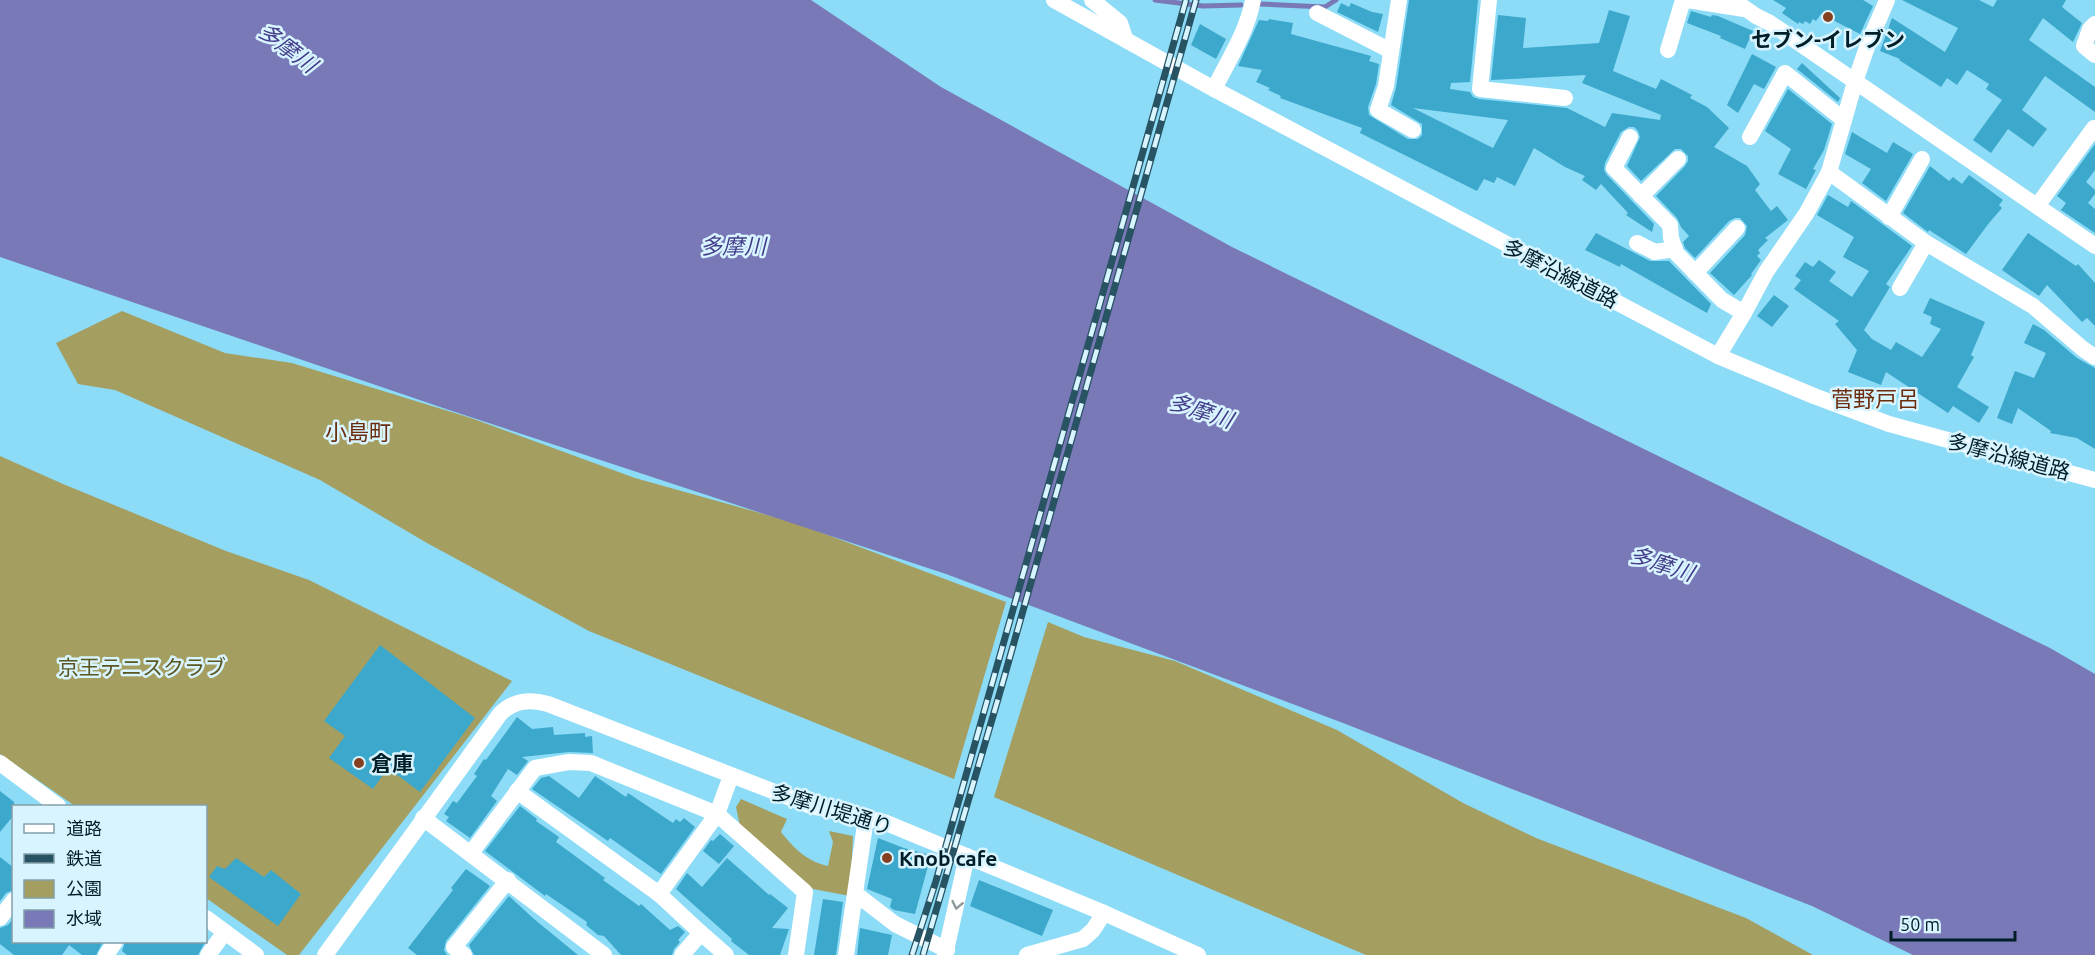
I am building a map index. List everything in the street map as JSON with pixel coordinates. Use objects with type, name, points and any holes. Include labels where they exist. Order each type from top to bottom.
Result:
[{"type":"street","name":"多摩沿線道路","points":[[1054,0],[1214,89],[1718,356],[1889,424],[2095,480]]},
{"type":"street","points":[[1092,0],[1120,22],[1125,38]]},
{"type":"street","points":[[1214,89],[1239,40],[1253,0]]},
{"type":"street","points":[[1399,0],[1386,86],[1378,110],[1413,130]]},
{"type":"street","points":[[1489,0],[1480,88],[1565,98]]},
{"type":"street","points":[[1668,50],[1685,0],[1739,5],[1770,23],[1890,104],[2095,246]]},
{"type":"street","points":[[1718,356],[1766,272],[1806,214],[1829,171],[1855,82],[1887,0]]},
{"type":"street","points":[[1317,13],[1390,51]]},
{"type":"street","points":[[2095,24],[2090,29],[2084,46],[2095,55]]},
{"type":"street","points":[[1750,136],[1785,73],[1844,120]]},
{"type":"street","points":[[2037,206],[2094,128]]},
{"type":"street","points":[[1630,137],[1614,168],[1670,225],[1675,249],[1695,273],[1722,300],[1744,313]]},
{"type":"street","points":[[1641,196],[1678,159]]},
{"type":"street","points":[[1889,217],[1922,159]]},
{"type":"street","points":[[1829,171],[1926,243],[2033,306],[2095,357]]},
{"type":"street","points":[[1695,273],[1737,228]]},
{"type":"street","points":[[1637,243],[1655,252],[1675,249]]},
{"type":"street","points":[[1900,288],[1926,243]]},
{"type":"street","name":"多摩川堤通り","points":[[423,818],[500,714],[513,703],[530,701],[548,705],[811,806],[884,822],[1104,913],[1198,955]]},
{"type":"street","points":[[471,853],[535,768],[568,762],[591,763],[717,814],[805,892],[796,955]]},
{"type":"street","points":[[0,764],[55,805]]},
{"type":"street","points":[[659,894],[717,814],[731,776]]},
{"type":"street","points":[[517,791],[659,894],[726,955]]},
{"type":"street","points":[[325,955],[423,818],[508,880],[604,955]]},
{"type":"street","points":[[846,955],[866,818]]},
{"type":"street","points":[[856,894],[895,924],[946,952],[967,855]]},
{"type":"street","points":[[464,955],[454,947],[508,880]]},
{"type":"street","points":[[0,918],[12,903]]},
{"type":"street","points":[[1027,955],[1083,939],[1094,930],[1104,913]]},
{"type":"street","points":[[207,919],[256,955]]},
{"type":"street","points":[[208,955],[225,932]]},
{"type":"street","points":[[682,955],[700,933]]},
{"type":"green space","points":[[122,311],[225,353],[292,363],[471,418],[635,478],[796,523],[1006,602],[954,779],[589,631],[427,543],[320,480],[115,390],[78,384],[56,343]]},
{"type":"green space","name":"京王テニスクラブ","points":[[0,456],[226,551],[309,580],[512,681],[299,955],[287,955],[207,899],[207,805],[74,805],[0,754]]},
{"type":"green space","points":[[1048,622],[1084,637],[1175,661],[1337,730],[1463,803],[1536,838],[1746,918],[1813,955],[1366,955],[994,797]]},
{"type":"green space","points":[[741,799],[787,819],[781,832],[801,854],[820,864],[828,866],[833,842],[829,831],[853,836],[850,896],[813,889],[740,826],[736,807]]},
{"type":"water","name":"多摩川","points":[[0,0],[811,0],[941,87],[1232,247],[2050,648],[2095,674],[2095,955],[1913,955],[1812,906],[1343,723],[946,574],[446,409],[0,257]]},
{"type":"building","points":[[1409,0],[1478,0],[1470,82],[1451,83],[1450,89],[1470,92],[1473,97],[1479,99],[1567,108],[1605,127],[1612,113],[1660,120],[1661,115],[1582,83],[1586,75],[1491,80],[1498,15],[1526,18],[1523,48],[1599,43],[1609,10],[1630,16],[1613,71],[1656,89],[1661,79],[1692,95],[1690,98],[1707,107],[1729,128],[1714,147],[1747,166],[1760,184],[1755,190],[1771,211],[1777,206],[1788,220],[1765,238],[1768,240],[1758,250],[1760,253],[1757,256],[1761,260],[1752,275],[1734,295],[1710,273],[1745,235],[1747,226],[1740,218],[1729,221],[1695,258],[1685,248],[1683,242],[1689,236],[1677,218],[1656,196],[1685,166],[1688,156],[1681,149],[1675,149],[1641,181],[1627,166],[1640,137],[1634,127],[1621,132],[1605,163],[1604,170],[1654,224],[1652,232],[1626,215],[1628,213],[1601,184],[1596,190],[1582,180],[1585,176],[1534,148],[1515,186],[1497,177],[1494,183],[1484,179],[1477,191],[1360,133],[1362,128],[1280,98],[1281,96],[1268,90],[1270,88],[1256,82],[1262,70],[1238,66],[1259,20],[1268,21],[1269,19],[1293,23],[1291,34],[1371,56],[1369,61],[1379,64],[1376,84],[1368,107],[1369,115],[1408,139],[1418,139],[1422,135],[1422,124],[1391,105],[1396,88]],"holes":[[[1413,108],[1508,120],[1493,148]]]},
{"type":"building","points":[[1773,0],[1863,0],[1873,6],[1860,34],[1821,14],[1816,21],[1813,19],[1810,24],[1805,21],[1803,24],[1799,22],[1798,24],[1782,13],[1786,8]]},
{"type":"building","points":[[1902,0],[1979,0],[1993,7],[1997,0],[2066,0],[2062,7],[2082,23],[2073,42],[2043,18],[2029,40],[2095,87],[2095,112],[2045,76],[2022,110],[2047,129],[2033,147],[2008,129],[1991,153],[1973,140],[2002,100],[1986,89],[1989,84],[1967,70],[1957,85],[1947,78],[1941,87],[1900,59],[1880,51],[1892,18],[1945,52],[1958,28]]},
{"type":"building","points":[[1341,3],[1349,7],[1351,3],[1383,14],[1378,32],[1337,12]]},
{"type":"building","points":[[1691,11],[1711,17],[1712,15],[1718,16],[1753,31],[1745,49],[1720,38],[1721,36],[1687,23]]},
{"type":"building","points":[[1200,24],[1226,39],[1216,59],[1191,45]]},
{"type":"building","points":[[1752,54],[1776,67],[1764,89],[1754,84],[1738,113],[1727,105]]},
{"type":"building","points":[[1802,63],[1840,98],[1838,102],[1797,69]]},
{"type":"building","points":[[1788,89],[1832,124],[1824,150],[1813,169],[1816,170],[1806,189],[1778,174],[1791,149],[1765,131]]},
{"type":"building","points":[[1852,132],[1887,153],[1893,142],[1913,154],[1886,201],[1862,183],[1871,169],[1845,154]]},
{"type":"building","points":[[2095,144],[2095,170],[2086,182],[2095,190],[2095,194],[2088,203],[2095,209],[2095,233],[2061,210],[2066,203],[2057,196]]},
{"type":"building","points":[[1930,166],[1949,181],[1953,177],[1962,184],[1969,175],[2003,200],[1999,205],[2002,208],[1966,254],[1929,230],[1928,232],[1903,213]]},
{"type":"building","points":[[1828,195],[1848,207],[1851,201],[1912,246],[1886,284],[1890,287],[1864,330],[1872,339],[1891,350],[1896,342],[1922,357],[1941,329],[1930,324],[1932,317],[1923,313],[1930,298],[1985,322],[1971,355],[1974,357],[1957,387],[1989,407],[1979,423],[1953,406],[1948,413],[1886,372],[1881,385],[1848,372],[1857,350],[1835,324],[1839,321],[1794,289],[1801,280],[1795,276],[1805,262],[1813,267],[1819,260],[1836,272],[1829,281],[1852,297],[1869,271],[1843,257],[1854,237],[1817,215]]},
{"type":"building","points":[[1596,233],[1650,261],[1669,261],[1711,304],[1707,313],[1621,264],[1620,267],[1585,250]]},
{"type":"building","points":[[2028,233],[2076,266],[2078,264],[2095,283],[2095,326],[2087,318],[2082,322],[2047,285],[2039,296],[2002,270]]},
{"type":"building","points":[[1774,295],[1789,306],[1772,327],[1757,316]]},
{"type":"building","points":[[2033,324],[2044,330],[2077,358],[2095,368],[2095,449],[2077,438],[2050,433],[2051,431],[2018,408],[2012,424],[1997,418],[2015,371],[2034,378],[2046,353],[2024,343]]},
{"type":"building","points":[[380,645],[475,718],[420,792],[388,768],[373,789],[329,758],[345,736],[324,721]]},
{"type":"building","points":[[517,717],[532,729],[553,727],[554,735],[585,733],[585,737],[592,736],[593,753],[569,752],[522,757],[528,761],[517,775],[508,769],[491,796],[497,801],[470,838],[446,821],[449,817],[444,814],[453,801],[457,803],[477,776],[474,774],[484,759],[486,760]]},
{"type":"building","points":[[549,776],[579,798],[595,776],[626,797],[628,793],[673,823],[676,819],[680,822],[684,818],[695,827],[661,874],[610,838],[608,841],[532,789],[541,778]]},
{"type":"building","points":[[0,791],[14,802],[14,805],[12,805],[12,817],[0,832]]},
{"type":"building","points":[[520,806],[559,837],[556,842],[605,878],[603,880],[639,906],[641,904],[670,930],[678,926],[685,932],[678,940],[680,942],[672,955],[621,955],[604,936],[598,935],[586,925],[587,922],[546,894],[545,896],[485,851]]},
{"type":"building","points":[[720,834],[734,846],[719,864],[703,851],[711,840],[713,841]]},
{"type":"building","points":[[878,838],[931,855],[915,914],[894,910],[890,907],[892,899],[867,889]]},
{"type":"building","points":[[0,857],[12,866],[12,891],[6,893],[0,901]]},
{"type":"building","points":[[236,858],[264,877],[271,870],[301,894],[278,926],[209,877],[217,866],[225,869]]},
{"type":"building","points":[[727,858],[769,895],[788,908],[772,928],[789,929],[780,955],[749,955],[676,889],[687,873],[702,887]]},
{"type":"building","points":[[466,869],[490,886],[446,941],[444,950],[447,955],[417,955],[408,948],[453,890],[451,888]]},
{"type":"building","points":[[979,880],[1053,910],[1042,936],[970,906]]},
{"type":"building","points":[[509,896],[578,955],[474,955],[469,945]]},
{"type":"building","points":[[823,899],[843,902],[836,955],[814,955]]},
{"type":"building","points":[[12,920],[12,943],[102,943],[96,955],[82,955],[69,945],[62,955],[14,955],[0,944],[0,928]]},
{"type":"building","points":[[860,928],[892,935],[888,955],[857,955]]},
{"type":"building","points":[[125,943],[204,943],[198,955],[127,955],[122,951]]},
{"type":"waterway","points":[[1155,0],[1203,6],[1241,5]]},
{"type":"waterway","points":[[1260,4],[1325,7],[1336,0]]},
{"type":"railway","points":[[912,955],[936,881],[1186,0]]},
{"type":"railway","points":[[923,955],[1196,0]]},
{"type":"place","name":"セブン-イレブン","points":[[1828,17]]},
{"type":"place","name":"倉庫","points":[[359,763]]},
{"type":"place","name":"Knob cafe","points":[[887,858]]},
{"type":"district","name":"菅野戸呂","points":[[1875,398]]},
{"type":"district","name":"小島町","points":[[358,431]]}]
